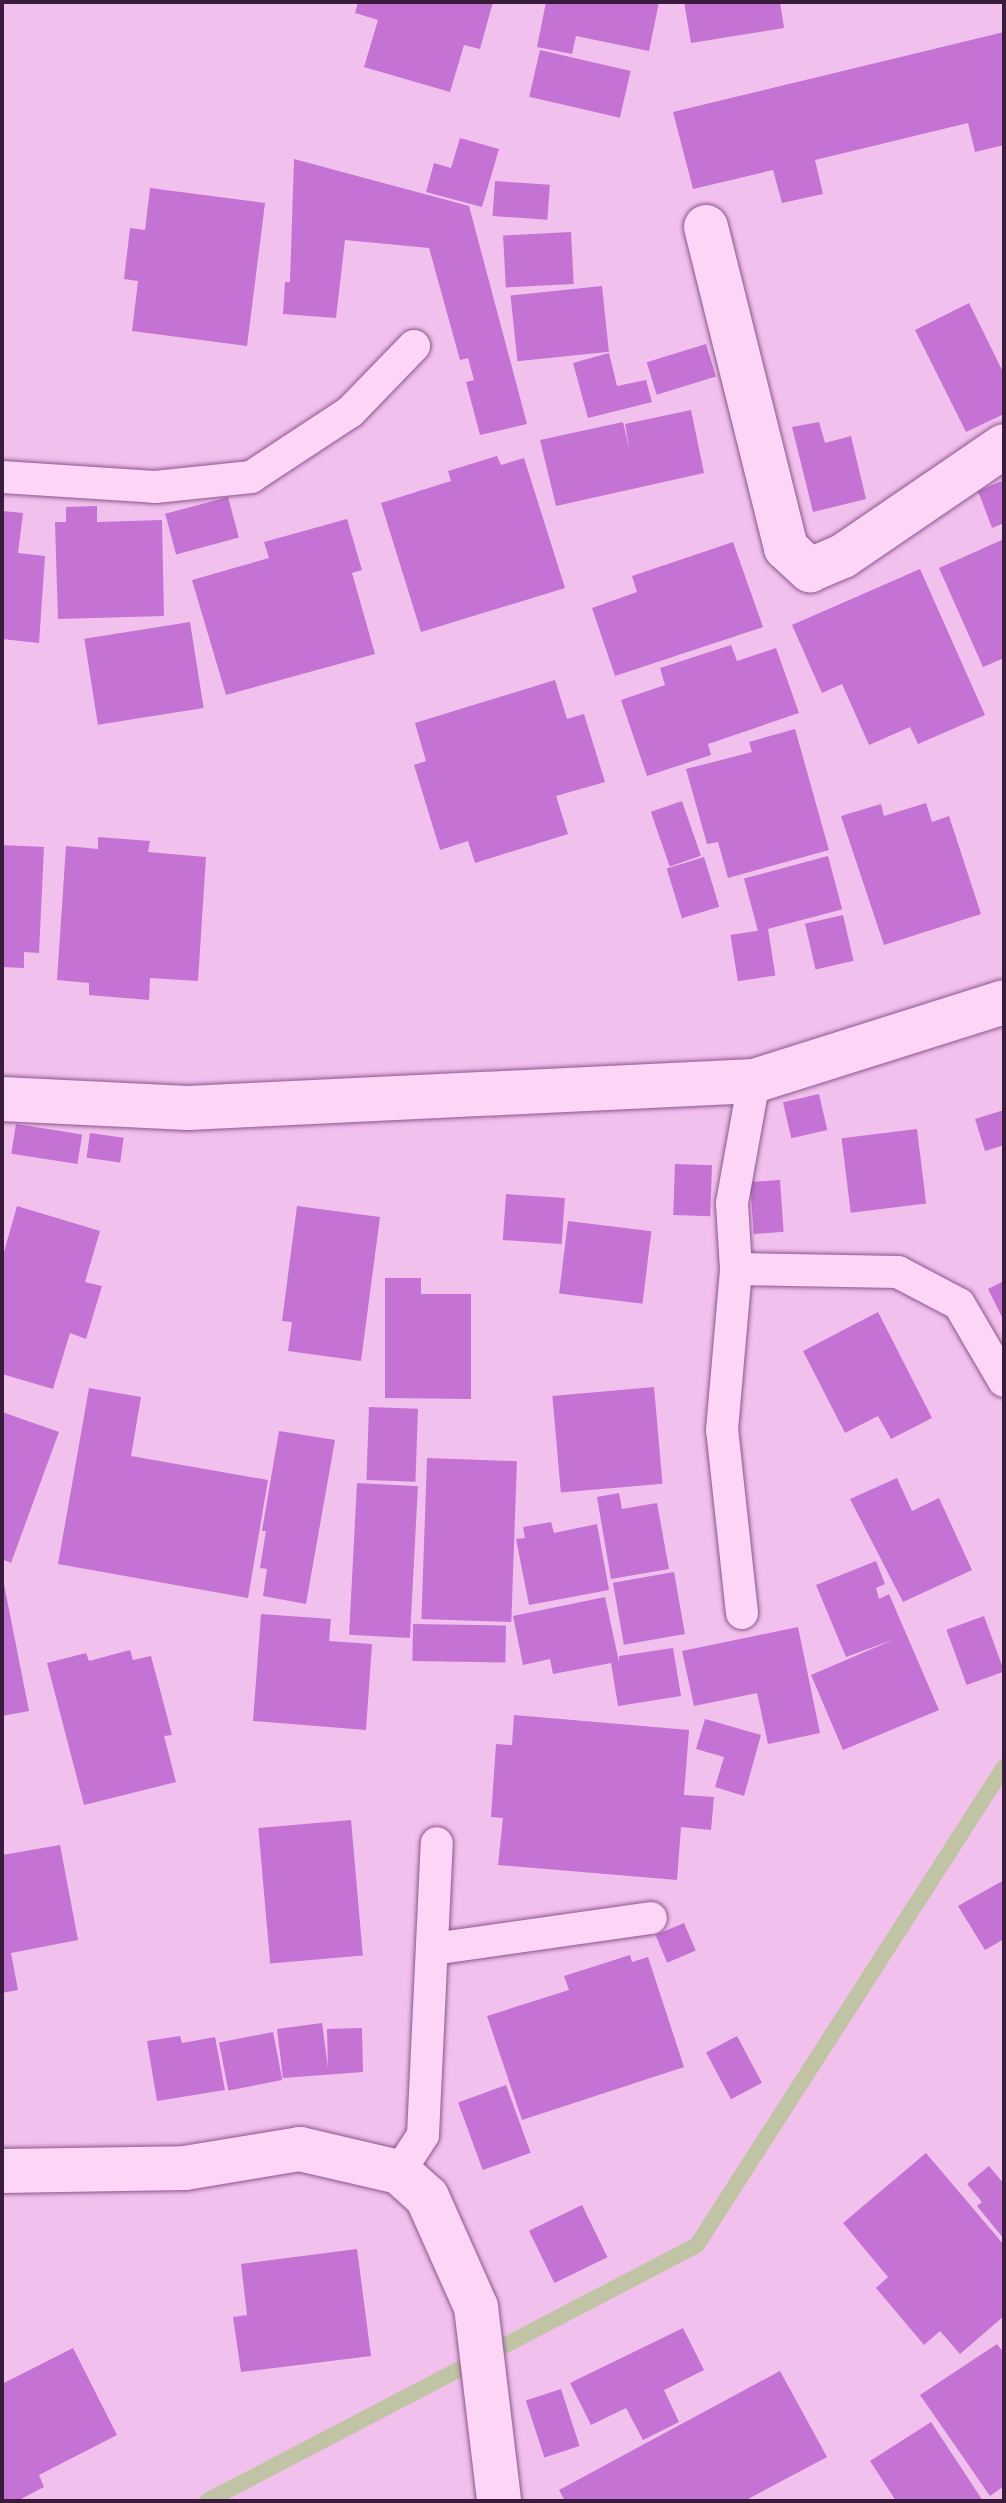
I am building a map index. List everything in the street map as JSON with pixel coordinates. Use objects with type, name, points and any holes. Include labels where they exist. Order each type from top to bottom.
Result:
[{"type":"street","points":[[706,227],[786,548],[810,570],[843,556],[1004,446]]},
{"type":"street","points":[[2,1099],[188,1108],[754,1081],[1004,1002]]},
{"type":"street","points":[[2,2171],[185,2168],[300,2149],[399,2172],[427,2197],[476,2307],[496,2480]]},
{"type":"lane","points":[[2,477],[155,487],[251,477],[350,412],[414,346]]},
{"type":"lane","points":[[742,1613],[722,1430],[736,1269],[732,1203],[754,1081]]},
{"type":"lane","points":[[736,1269],[898,1272],[959,1304],[1004,1381]]},
{"type":"lane","points":[[399,2172],[423,2135],[437,1843]]},
{"type":"lane","points":[[433,1949],[651,1918]]},
{"type":"building","points":[[358,2],[493,2],[480,49],[464,45],[450,92],[364,67],[378,20],[355,13]]},
{"type":"building","points":[[546,2],[659,2],[649,51],[576,36],[572,54],[537,47]]},
{"type":"building","points":[[684,2],[780,2],[784,28],[691,43]]},
{"type":"building","points":[[1004,32],[1004,145],[975,152],[968,123],[815,160],[823,194],[782,203],[773,170],[693,189],[673,112]]},
{"type":"building","points":[[540,50],[631,71],[620,118],[529,97]]},
{"type":"building","points":[[460,138],[499,149],[482,207],[426,192],[434,163],[451,168]]},
{"type":"building","points":[[294,159],[469,206],[527,424],[480,435],[466,382],[474,380],[468,358],[460,360],[429,248],[345,240],[336,318],[283,314],[285,282],[290,282]]},
{"type":"building","points":[[495,181],[550,185],[547,220],[493,216]]},
{"type":"building","points":[[150,188],[265,203],[247,346],[132,331],[138,281],[124,279],[130,228],[145,230]]},
{"type":"building","points":[[571,232],[574,284],[506,287],[503,236]]},
{"type":"building","points":[[602,286],[609,352],[517,361],[511,296]]},
{"type":"building","points":[[969,303],[1004,374],[1004,414],[966,432],[915,330]]},
{"type":"building","points":[[706,344],[716,377],[657,395],[647,362]]},
{"type":"building","points":[[609,353],[617,386],[646,380],[652,402],[588,418],[573,363]]},
{"type":"building","points":[[691,410],[704,473],[556,506],[540,440],[623,422],[630,452],[625,424]]},
{"type":"building","points":[[819,422],[825,443],[851,436],[866,499],[813,512],[792,427]]},
{"type":"building","points":[[497,456],[501,465],[524,458],[565,588],[421,632],[381,503],[451,481],[448,471]]},
{"type":"building","points":[[1004,480],[1004,523],[992,528],[978,491]]},
{"type":"building","points":[[228,497],[239,538],[176,554],[165,514]]},
{"type":"building","points":[[97,506],[97,522],[162,520],[164,616],[58,619],[55,522],[66,522],[66,507]]},
{"type":"building","points":[[2,511],[23,513],[18,553],[45,556],[39,643],[2,639]]},
{"type":"building","points":[[347,519],[362,570],[352,573],[375,654],[226,695],[192,580],[269,558],[264,542]]},
{"type":"building","points":[[1004,539],[1004,658],[983,667],[939,568]]},
{"type":"building","points":[[733,542],[763,627],[615,676],[592,608],[637,592],[632,576]]},
{"type":"building","points":[[920,569],[985,715],[918,744],[910,727],[869,745],[842,684],[822,693],[792,625]]},
{"type":"building","points":[[190,622],[204,708],[98,725],[84,639]]},
{"type":"building","points":[[731,645],[737,661],[776,648],[799,713],[708,744],[711,755],[647,776],[621,700],[665,685],[660,668]]},
{"type":"building","points":[[555,680],[567,719],[584,714],[605,782],[556,796],[568,834],[475,863],[468,841],[440,850],[414,765],[426,761],[415,723]]},
{"type":"building","points":[[795,729],[829,850],[728,878],[718,842],[707,844],[686,769],[752,752],[749,742]]},
{"type":"building","points":[[682,801],[701,856],[670,867],[651,812]]},
{"type":"building","points":[[926,803],[932,822],[949,816],[981,914],[884,945],[841,816],[881,804],[884,816]]},
{"type":"building","points":[[98,837],[150,841],[148,852],[206,857],[198,981],[150,978],[149,1000],[89,995],[89,983],[57,980],[66,846],[98,849]]},
{"type":"building","points":[[2,845],[44,847],[39,953],[24,952],[24,968],[2,967]]},
{"type":"building","points":[[828,856],[842,909],[758,932],[744,879]]},
{"type":"building","points":[[704,857],[719,907],[682,918],[667,868]]},
{"type":"building","points":[[843,915],[854,961],[816,970],[805,924]]},
{"type":"building","points":[[768,929],[775,975],[738,981],[730,935]]},
{"type":"building","points":[[819,1094],[827,1130],[791,1138],[783,1102]]},
{"type":"building","points":[[1004,1110],[1004,1145],[985,1151],[975,1119]]},
{"type":"building","points":[[16,1124],[82,1134],[77,1164],[11,1154]]},
{"type":"building","points":[[917,1129],[926,1203],[851,1213],[842,1138]]},
{"type":"building","points":[[90,1133],[124,1138],[120,1162],[87,1158]]},
{"type":"building","points":[[675,1164],[712,1165],[710,1216],[673,1215]]},
{"type":"building","points":[[780,1180],[784,1232],[754,1234],[750,1182]]},
{"type":"building","points":[[506,1194],[565,1198],[562,1244],[503,1240]]},
{"type":"building","points":[[17,1206],[100,1231],[85,1282],[102,1286],[86,1339],[70,1333],[53,1389],[2,1374],[2,1259]]},
{"type":"building","points":[[297,1206],[380,1217],[361,1361],[288,1351],[292,1322],[282,1321]]},
{"type":"building","points":[[568,1221],[651,1231],[642,1304],[559,1293]]},
{"type":"building","points":[[385,1278],[421,1278],[421,1294],[471,1294],[471,1399],[385,1398]]},
{"type":"building","points":[[1004,1281],[1004,1321],[988,1289]]},
{"type":"building","points":[[878,1312],[932,1418],[891,1439],[878,1416],[845,1433],[803,1351]]},
{"type":"building","points":[[654,1387],[662,1484],[561,1493],[552,1396]]},
{"type":"building","points":[[89,1388],[141,1397],[131,1456],[268,1480],[248,1598],[58,1564]]},
{"type":"building","points":[[369,1407],[418,1409],[415,1482],[366,1480]]},
{"type":"building","points":[[2,1412],[59,1432],[11,1563],[2,1559]]},
{"type":"building","points":[[279,1431],[335,1440],[306,1604],[263,1596],[267,1569],[260,1568],[266,1531],[262,1531]]},
{"type":"building","points":[[427,1458],[517,1461],[511,1622],[421,1619]]},
{"type":"building","points":[[897,1478],[912,1511],[939,1498],[972,1570],[903,1602],[850,1499]]},
{"type":"building","points":[[357,1483],[418,1486],[410,1638],[349,1635]]},
{"type":"building","points":[[619,1493],[622,1509],[657,1503],[669,1569],[611,1579],[597,1497]]},
{"type":"building","points":[[551,1522],[554,1533],[597,1524],[609,1590],[529,1605],[516,1539],[525,1538],[523,1527]]},
{"type":"building","points":[[876,1561],[885,1584],[876,1588],[879,1599],[889,1594],[939,1710],[843,1750],[811,1675],[895,1639],[846,1657],[816,1585]]},
{"type":"building","points":[[674,1572],[685,1634],[624,1645],[613,1583]]},
{"type":"building","points":[[2,1574],[29,1711],[2,1716]]},
{"type":"building","points":[[605,1597],[619,1662],[619,1656],[673,1648],[681,1696],[618,1706],[611,1663],[553,1674],[550,1659],[523,1665],[513,1616]]},
{"type":"building","points":[[261,1614],[331,1619],[329,1641],[372,1644],[366,1730],[253,1721]]},
{"type":"building","points":[[984,1616],[1004,1672],[967,1685],[946,1630]]},
{"type":"building","points":[[413,1624],[506,1626],[505,1663],[412,1661]]},
{"type":"building","points":[[798,1627],[820,1733],[768,1744],[757,1693],[694,1706],[682,1651]]},
{"type":"building","points":[[130,1650],[133,1660],[151,1656],[172,1735],[164,1736],[176,1782],[84,1805],[47,1663],[86,1653],[89,1661]]},
{"type":"building","points":[[514,1715],[689,1730],[684,1795],[714,1797],[711,1830],[681,1827],[677,1880],[498,1865],[503,1818],[491,1817],[496,1744],[512,1745]]},
{"type":"building","points":[[705,1719],[761,1735],[744,1796],[715,1787],[724,1757],[696,1749]]},
{"type":"building","points":[[351,1820],[363,1955],[270,1964],[258,1828]]},
{"type":"building","points":[[60,1845],[78,1940],[11,1953],[18,1990],[2,1993],[2,1855]]},
{"type":"building","points":[[1004,1880],[1004,1939],[985,1950],[958,1906]]},
{"type":"building","points":[[684,1923],[696,1951],[667,1963],[655,1935]]},
{"type":"building","points":[[630,1955],[632,1962],[648,1957],[684,2067],[522,2120],[487,2016],[569,1990],[564,1976]]},
{"type":"building","points":[[322,2023],[328,2068],[327,2029],[362,2028],[363,2072],[283,2078],[277,2029]]},
{"type":"building","points":[[273,2032],[282,2080],[228,2091],[219,2042]]},
{"type":"building","points":[[180,2036],[182,2043],[215,2037],[225,2090],[157,2101],[147,2041]]},
{"type":"building","points":[[737,2036],[762,2083],[731,2099],[706,2052]]},
{"type":"building","points":[[506,2085],[531,2153],[483,2170],[458,2102]]},
{"type":"building","points":[[926,2153],[1004,2245],[1004,2316],[960,2354],[940,2331],[924,2345],[876,2288],[888,2277],[843,2223]]},
{"type":"building","points":[[989,2166],[1004,2184],[1004,2239],[977,2206],[982,2202],[967,2184]]},
{"type":"building","points":[[582,2205],[607,2257],[554,2283],[529,2231]]},
{"type":"building","points":[[357,2249],[371,2356],[241,2372],[233,2317],[247,2315],[241,2264]]},
{"type":"building","points":[[683,2328],[704,2370],[664,2390],[679,2422],[643,2440],[626,2408],[591,2425],[570,2383]]},
{"type":"building","points":[[997,2344],[1004,2353],[1004,2486],[990,2496],[920,2395]]},
{"type":"building","points":[[73,2348],[117,2435],[39,2475],[44,2487],[17,2501],[2,2501],[2,2384]]},
{"type":"building","points":[[780,2371],[827,2457],[744,2501],[565,2501],[559,2490]]},
{"type":"building","points":[[561,2389],[580,2446],[544,2457],[526,2400]]},
{"type":"building","points":[[931,2422],[983,2501],[896,2501],[870,2461]]},
{"type":"waterway","points":[[207,2501],[697,2245],[1004,1767]]}]
